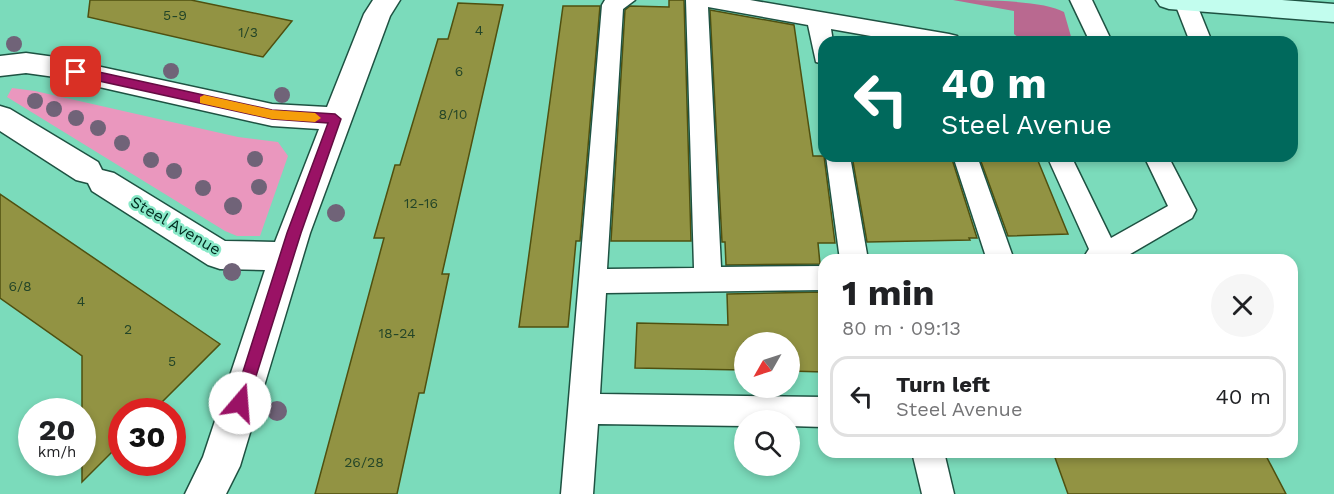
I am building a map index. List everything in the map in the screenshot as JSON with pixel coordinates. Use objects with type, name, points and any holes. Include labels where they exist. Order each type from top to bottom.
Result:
[{"type":"main road","points":[[1177,1],[1334,13]]},
{"type":"street","points":[[205,494],[220,466],[335,119],[377,14],[387,0]]},
{"type":"street","points":[[0,66],[26,63],[54,67],[272,115],[335,119]]},
{"type":"street","name":"Steel Avenue","points":[[0,117],[220,255],[288,256]]},
{"type":"lane","points":[[577,494],[613,5],[624,0]]},
{"type":"lane","points":[[697,0],[708,279]]},
{"type":"lane","points":[[709,0],[905,36]]},
{"type":"lane","points":[[1081,0],[1098,36]]},
{"type":"lane","points":[[1177,1],[1197,36]]},
{"type":"lane","points":[[818,19],[821,36]]},
{"type":"lane","points":[[839,162],[853,254]]},
{"type":"lane","points":[[967,162],[999,254]]},
{"type":"lane","points":[[1061,162],[1099,254]]},
{"type":"lane","points":[[1105,254],[1182,210],[1159,162]]},
{"type":"lane","points":[[593,281],[818,278]]},
{"type":"lane","points":[[583,409],[818,412]]},
{"type":"lane","points":[[929,458],[938,494]]},
{"type":"shaded area","points":[[953,0],[1011,2],[1055,8],[1064,12],[1071,36],[1016,36],[1014,34],[1014,11]]},
{"type":"shaded area","points":[[12,88],[35,91],[238,137],[278,142],[288,156],[260,236],[237,236],[225,231],[7,97]]},
{"type":"building","points":[[90,0],[191,0],[292,21],[263,57],[88,17]]},
{"type":"building","points":[[669,0],[684,0],[691,241],[611,241],[625,10],[630,6],[669,7]]},
{"type":"building","points":[[458,3],[503,5],[442,274],[449,274],[424,393],[419,393],[397,494],[315,494],[384,238],[374,238],[395,165],[400,165],[438,39],[448,39]]},
{"type":"building","points":[[563,6],[600,6],[580,241],[576,241],[568,327],[519,327]]},
{"type":"building","points":[[710,10],[794,25],[813,156],[818,156],[818,162],[825,162],[835,243],[818,243],[818,264],[726,265],[725,242],[722,242]]},
{"type":"building","points":[[853,162],[953,162],[977,238],[867,242]]},
{"type":"building","points":[[981,162],[1038,162],[1068,234],[1008,236]]},
{"type":"building","points":[[0,194],[220,344],[166,398],[108,398],[108,456],[96,468],[96,398],[82,398],[82,356],[0,298]]},
{"type":"building","points":[[818,292],[818,372],[800,371],[800,332],[734,332],[734,370],[635,368],[637,323],[728,325],[727,294]]},
{"type":"building","points":[[1055,458],[1267,458],[1286,494],[1068,494]]},
{"type":"slow traffic","points":[[204,100],[272,115],[315,118]]},
{"type":"route","points":[[76,72],[272,115],[335,119],[294,233],[240,403]]}]
